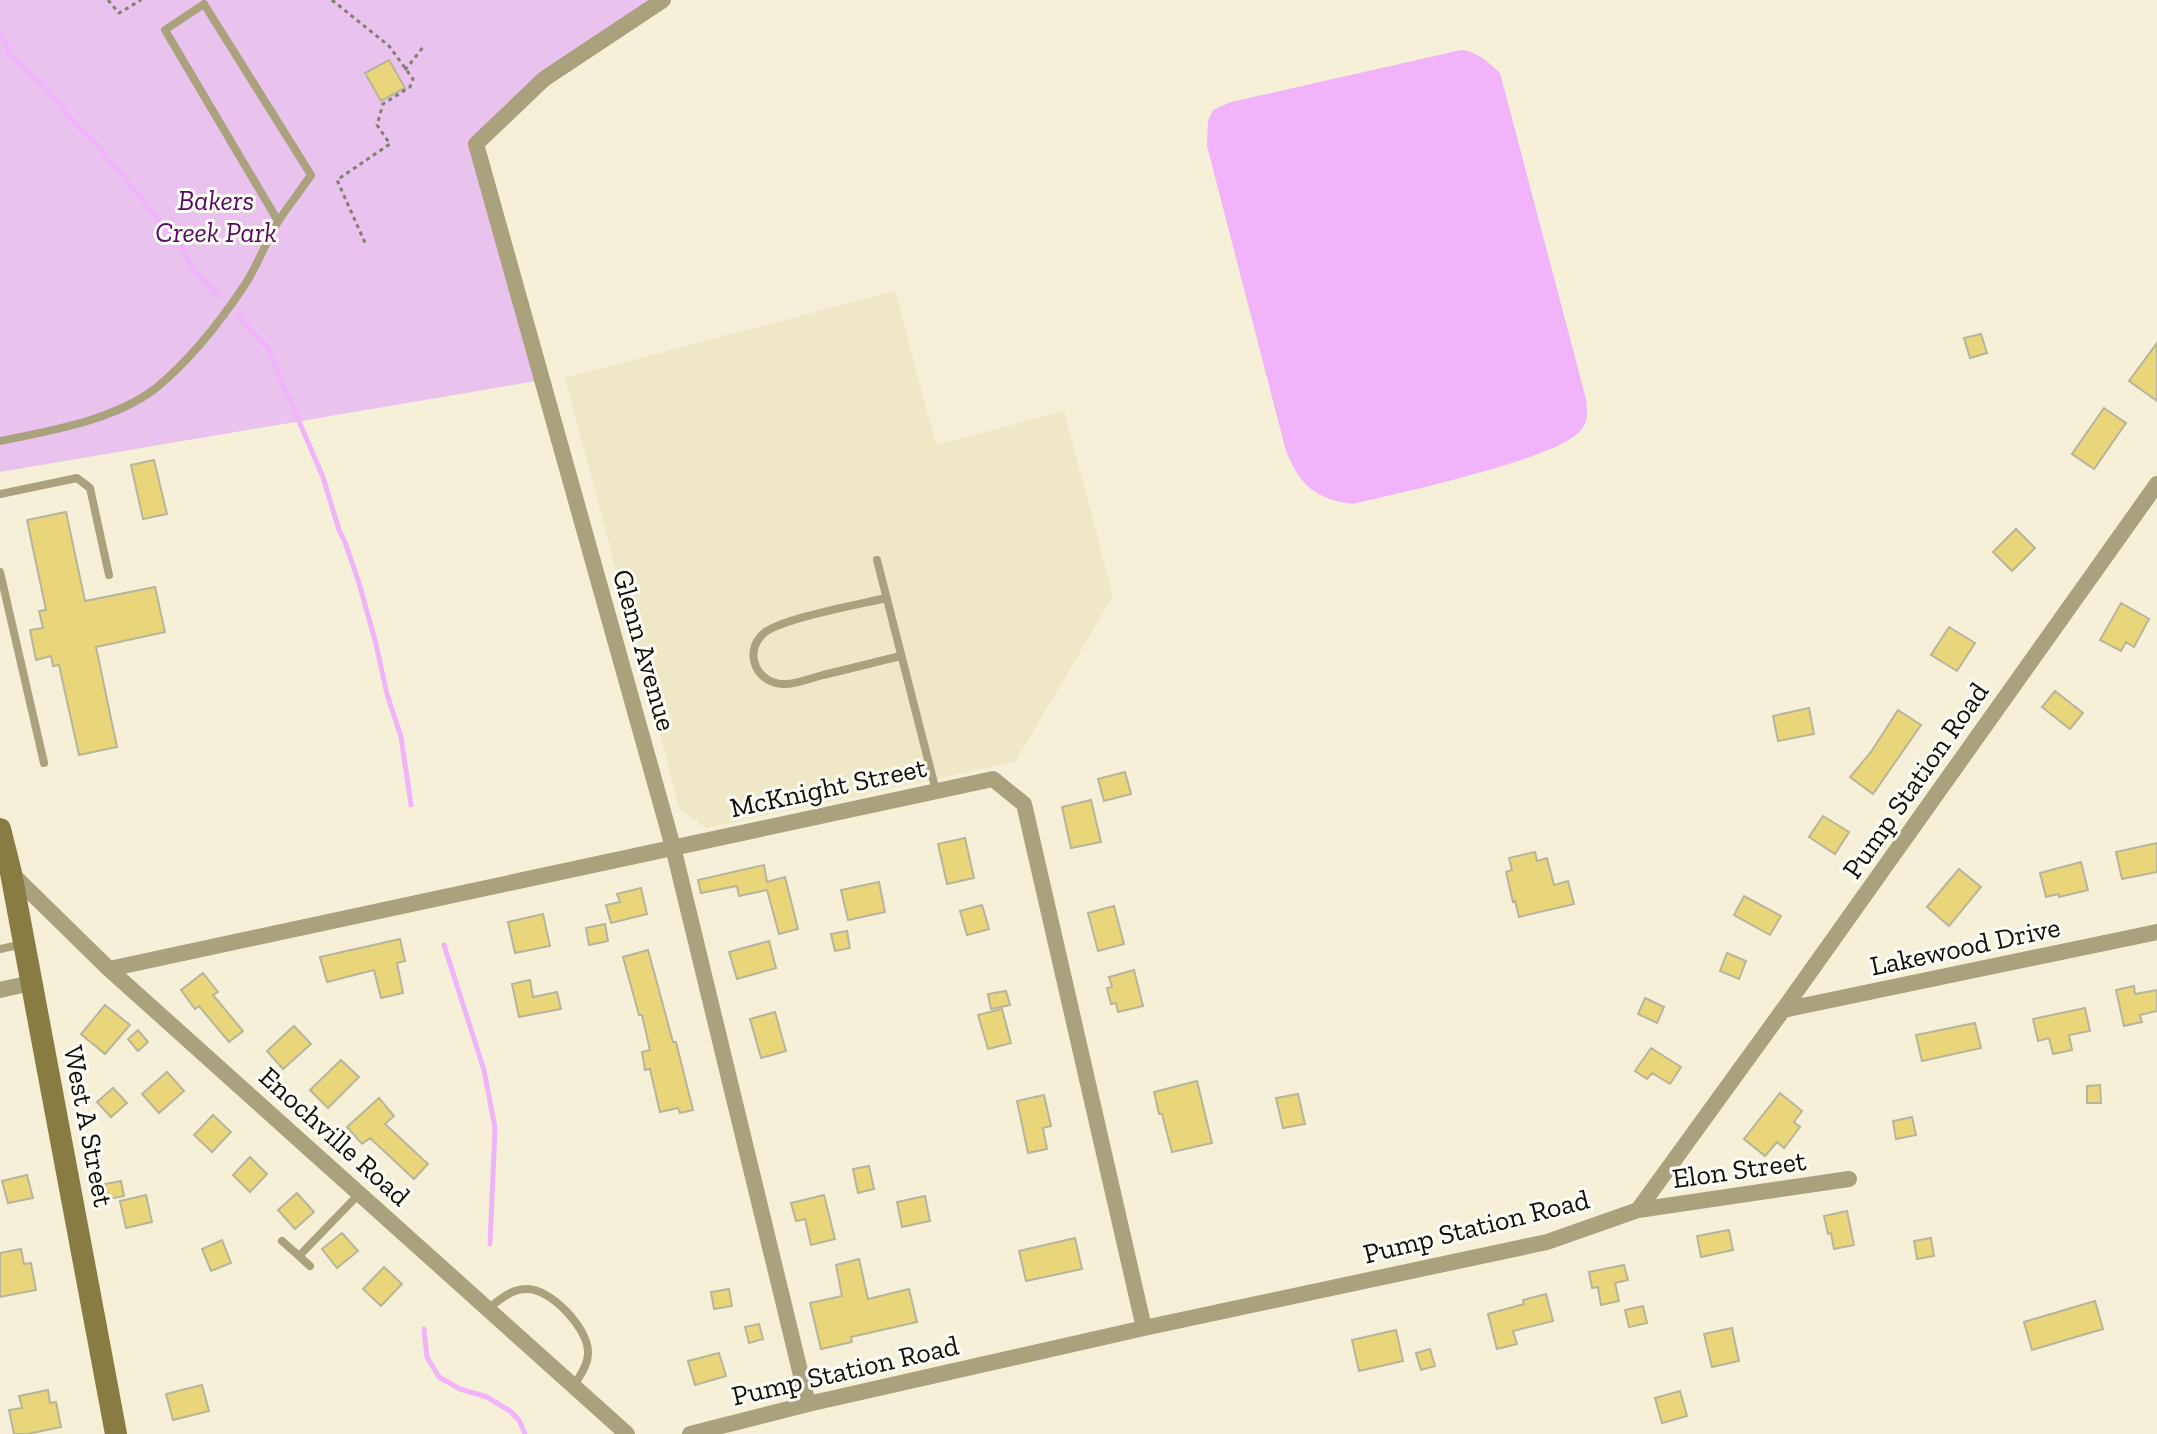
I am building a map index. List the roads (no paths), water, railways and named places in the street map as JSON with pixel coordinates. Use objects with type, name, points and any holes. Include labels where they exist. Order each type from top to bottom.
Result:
[{"type":"street","name":"Glenn Avenue","points":[[663,0],[544,79],[476,144],[673,847],[808,1404]]},
{"type":"street","name":"Pump Station Road","points":[[690,1434],[1144,1328],[1547,1242],[1638,1210],[2157,484]]},
{"type":"street","name":"McKnight Street","points":[[109,969],[993,779],[1024,804],[1144,1328]]},
{"type":"street","name":"West A Street","points":[[0,829],[11,873],[116,1434]]},
{"type":"street","name":"Enochville Road","points":[[11,873],[109,969],[627,1434]]},
{"type":"street","name":"Lakewood Drive","points":[[1783,1010],[2157,932]]},
{"type":"street","points":[[0,990],[31,983]]},
{"type":"street","name":"Elon Street","points":[[1638,1210],[1849,1179]]},
{"type":"lane","points":[[0,441],[86,421],[155,389],[209,332],[245,285],[278,221],[311,175],[204,4],[165,30],[278,221]]},
{"type":"lane","points":[[0,494],[77,478],[90,488],[109,575]]},
{"type":"lane","points":[[877,560],[936,791]]},
{"type":"lane","points":[[0,572],[44,763]]},
{"type":"lane","points":[[886,598],[783,624],[763,634],[755,646],[758,673],[766,680],[788,684],[901,656]]},
{"type":"lane","points":[[0,949],[24,944]]},
{"type":"lane","points":[[299,1256],[360,1194]]},
{"type":"lane","points":[[282,1241],[310,1266]]},
{"type":"lane","points":[[488,1309],[509,1293],[524,1288],[542,1290],[568,1313],[582,1333],[588,1351],[586,1363],[574,1386]]},
{"type":"waterway","points":[[0,34],[9,49],[8,54],[43,85],[97,145],[182,247],[194,271],[218,296]]},
{"type":"waterway","points":[[239,317],[267,347],[323,477],[359,583],[401,737],[411,805]]},
{"type":"waterway","points":[[444,945],[484,1070],[495,1128],[490,1244]]},
{"type":"waterway","points":[[424,1329],[427,1357],[439,1377],[460,1389],[487,1397],[510,1411],[519,1420],[525,1434]]},
{"type":"park label","name":"Bakers Creek Park","points":[[216,216]]}]
